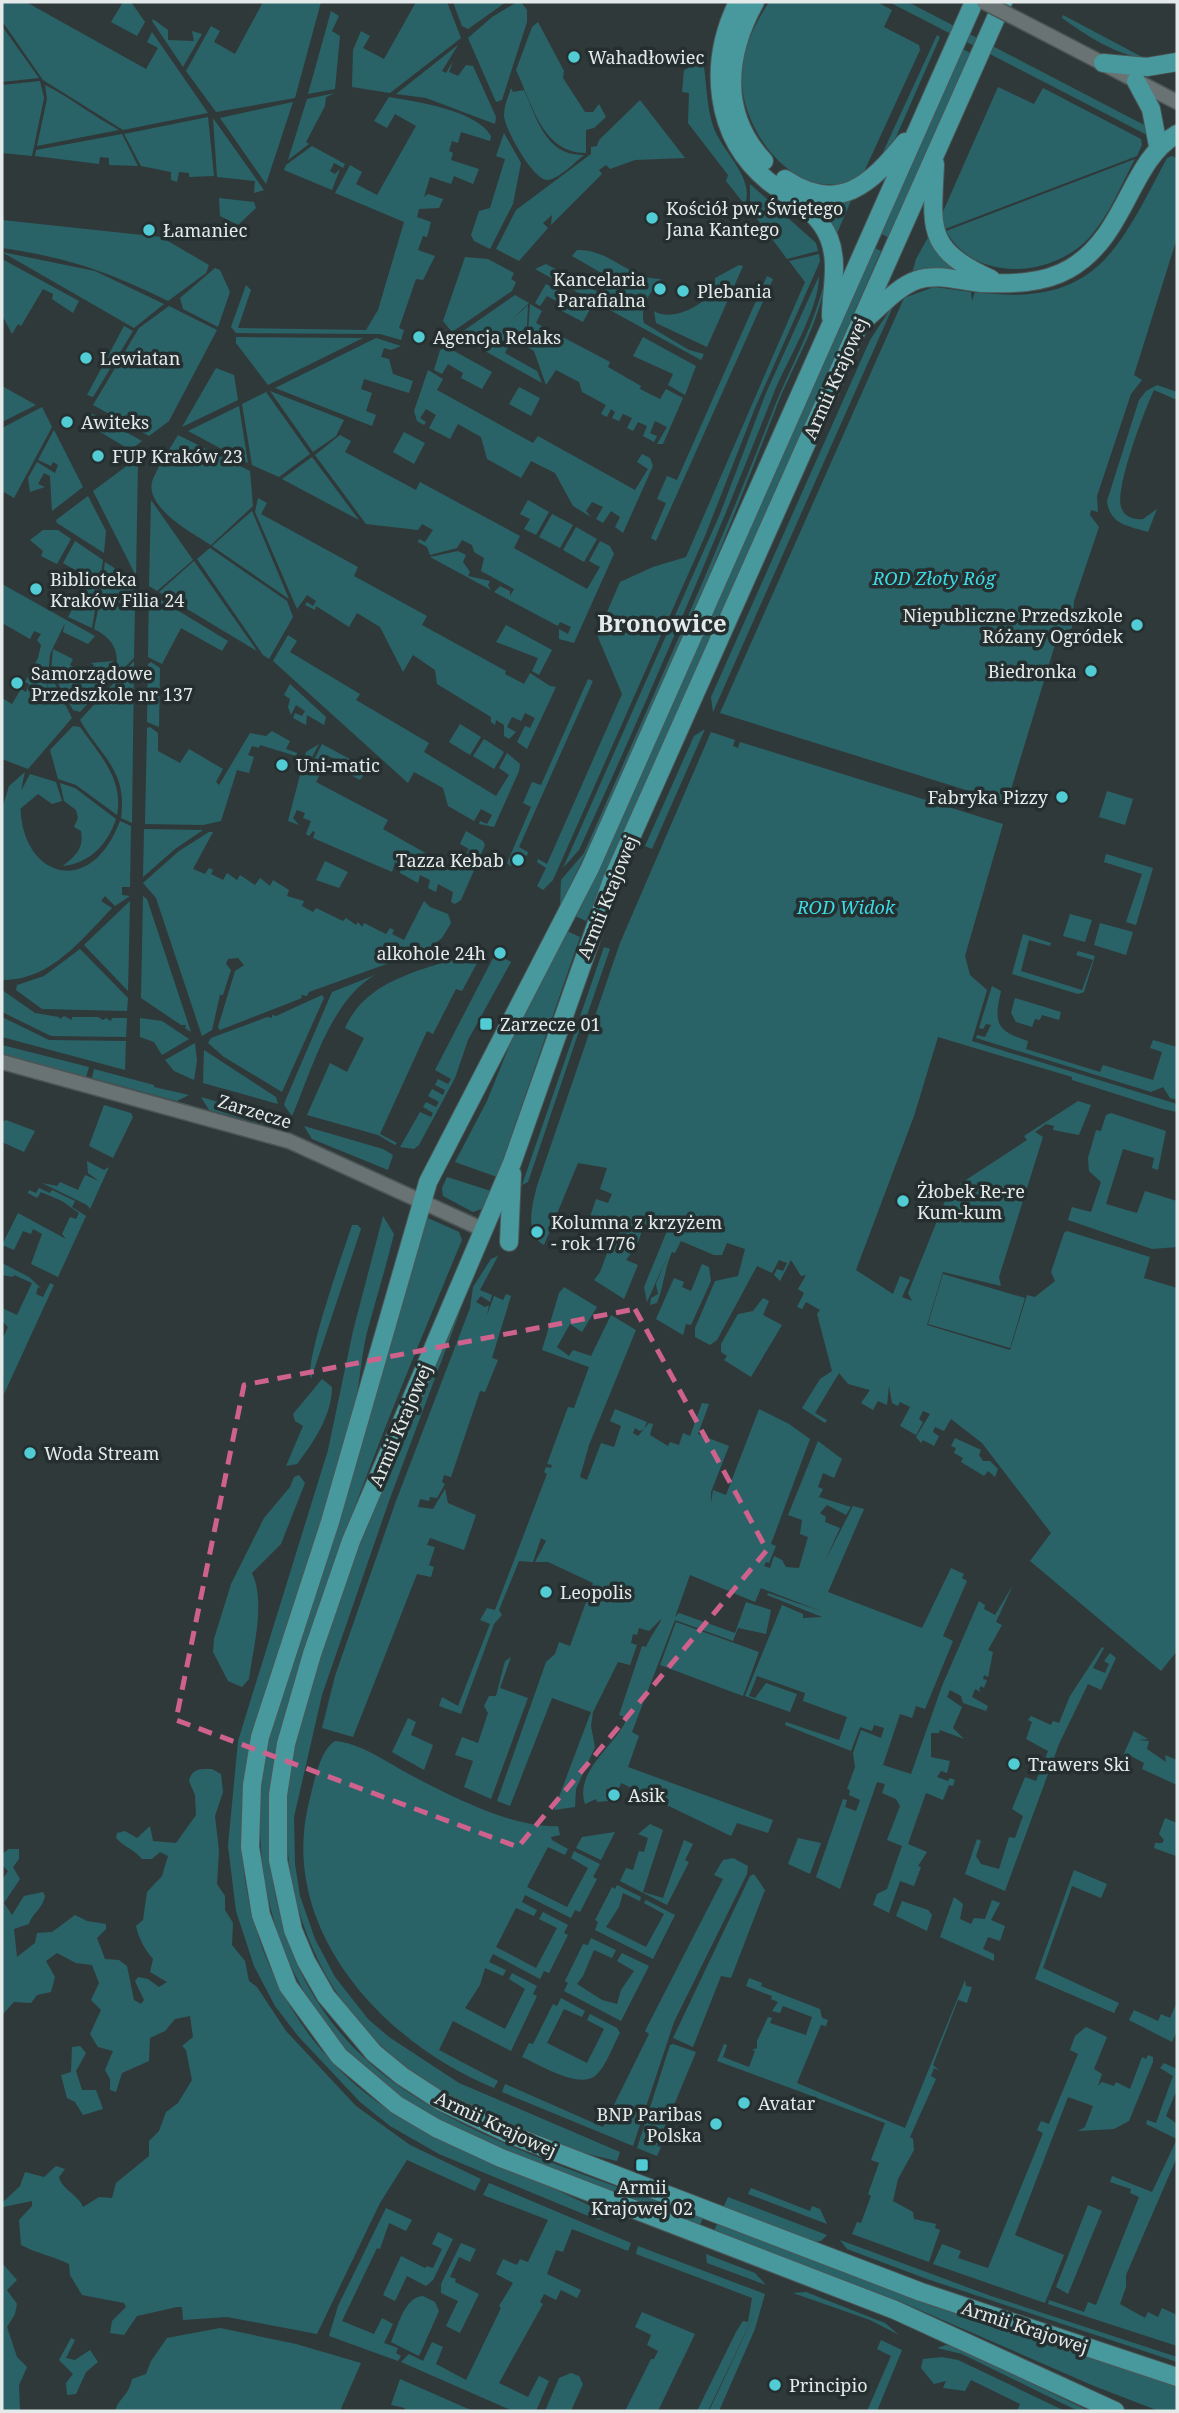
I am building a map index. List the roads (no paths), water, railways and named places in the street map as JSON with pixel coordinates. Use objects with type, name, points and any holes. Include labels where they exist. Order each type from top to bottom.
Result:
[{"type":"main road","points":[[738,2],[726,31],[719,59],[718,82],[724,114],[733,138],[753,167],[768,181],[805,205],[828,235],[835,260],[831,324]]},
{"type":"main road","points":[[755,2],[735,47],[731,89],[735,109],[748,138],[760,156],[780,176],[814,193],[853,190],[882,170],[919,126]]},
{"type":"main road","name":"Armii Krajowej","points":[[974,2],[590,868],[435,1165],[421,1199],[342,1479],[273,1691],[254,1768],[249,1830],[254,1885],[269,1942],[291,1991],[327,2042],[352,2068],[397,2105],[442,2132],[531,2170],[895,2310],[1115,2411]]},
{"type":"main road","name":"Armii Krajowej","points":[[1003,2],[612,880],[512,1163],[351,1541],[303,1684],[282,1764],[276,1832],[281,1882],[293,1930],[319,1984],[348,2026],[388,2065],[422,2090],[487,2125],[921,2292],[1177,2377]]},
{"type":"main road","points":[[1103,63],[1147,67],[1177,62]]},
{"type":"main road","points":[[1136,80],[1151,109],[1158,146]]},
{"type":"main road","points":[[860,324],[897,291],[922,279],[938,277],[982,283],[1024,283],[1048,278],[1084,260],[1100,245],[1120,216],[1158,146],[1177,134]]},
{"type":"main road","points":[[935,153],[932,212],[939,239],[959,263],[998,281]]},
{"type":"main road","points":[[509,1242],[512,1163]]},
{"type":"street","points":[[984,2],[1177,102]]},
{"type":"street","name":"Zarzecze","points":[[2,1062],[271,1135],[421,1199],[484,1230]]},
{"type":"place","name":"Wahadłowiec","points":[[574,57]]},
{"type":"place","name":"Kościół pw. Świętego Jana Kantego","points":[[652,218]]},
{"type":"place","name":"Łamaniec","points":[[149,230]]},
{"type":"place","name":"Kancelaria Parafialna","points":[[660,289]]},
{"type":"place","name":"Plebania","points":[[683,291]]},
{"type":"place","name":"Agencja Relaks","points":[[419,337]]},
{"type":"place","name":"Lewiatan","points":[[86,358]]},
{"type":"place","name":"Awiteks","points":[[67,422]]},
{"type":"place","name":"FUP Kraków 23","points":[[98,456]]},
{"type":"place","name":"Biblioteka Kraków Filia 24","points":[[36,589]]},
{"type":"place","name":"Niepubliczne Przedszkole Różany Ogródek","points":[[1137,625]]},
{"type":"place","name":"Biedronka","points":[[1091,671]]},
{"type":"place","name":"Samorządowe Przedszkole nr 137","points":[[17,683]]},
{"type":"place","name":"Uni-matic","points":[[282,765]]},
{"type":"place","name":"Fabryka Pizzy","points":[[1062,797]]},
{"type":"place","name":"Tazza Kebab","points":[[518,860]]},
{"type":"place","name":"alkohole 24h","points":[[500,953]]},
{"type":"place","name":"Zarzecze 01","points":[[486,1024]]},
{"type":"place","name":"Żłobek Re-re Kum-kum","points":[[903,1201]]},
{"type":"place","name":"Kolumna z krzyżem - rok 1776","points":[[537,1232]]},
{"type":"place","name":"Woda Stream","points":[[30,1453]]},
{"type":"place","name":"Leopolis","points":[[546,1592]]},
{"type":"place","name":"Trawers Ski","points":[[1014,1764]]},
{"type":"place","name":"Asik","points":[[614,1795]]},
{"type":"place","name":"Avatar","points":[[744,2103]]},
{"type":"place","name":"BNP Paribas Polska","points":[[716,2124]]},
{"type":"place","name":"Armii Krajowej 02","points":[[642,2165]]},
{"type":"place","name":"Principio","points":[[775,2385]]},
{"type":"district","name":"Bronowice","points":[[662,622]]},
{"type":"park label","name":"ROD Złoty Róg","points":[[934,578]]},
{"type":"park label","name":"ROD Widok","points":[[846,907]]}]
